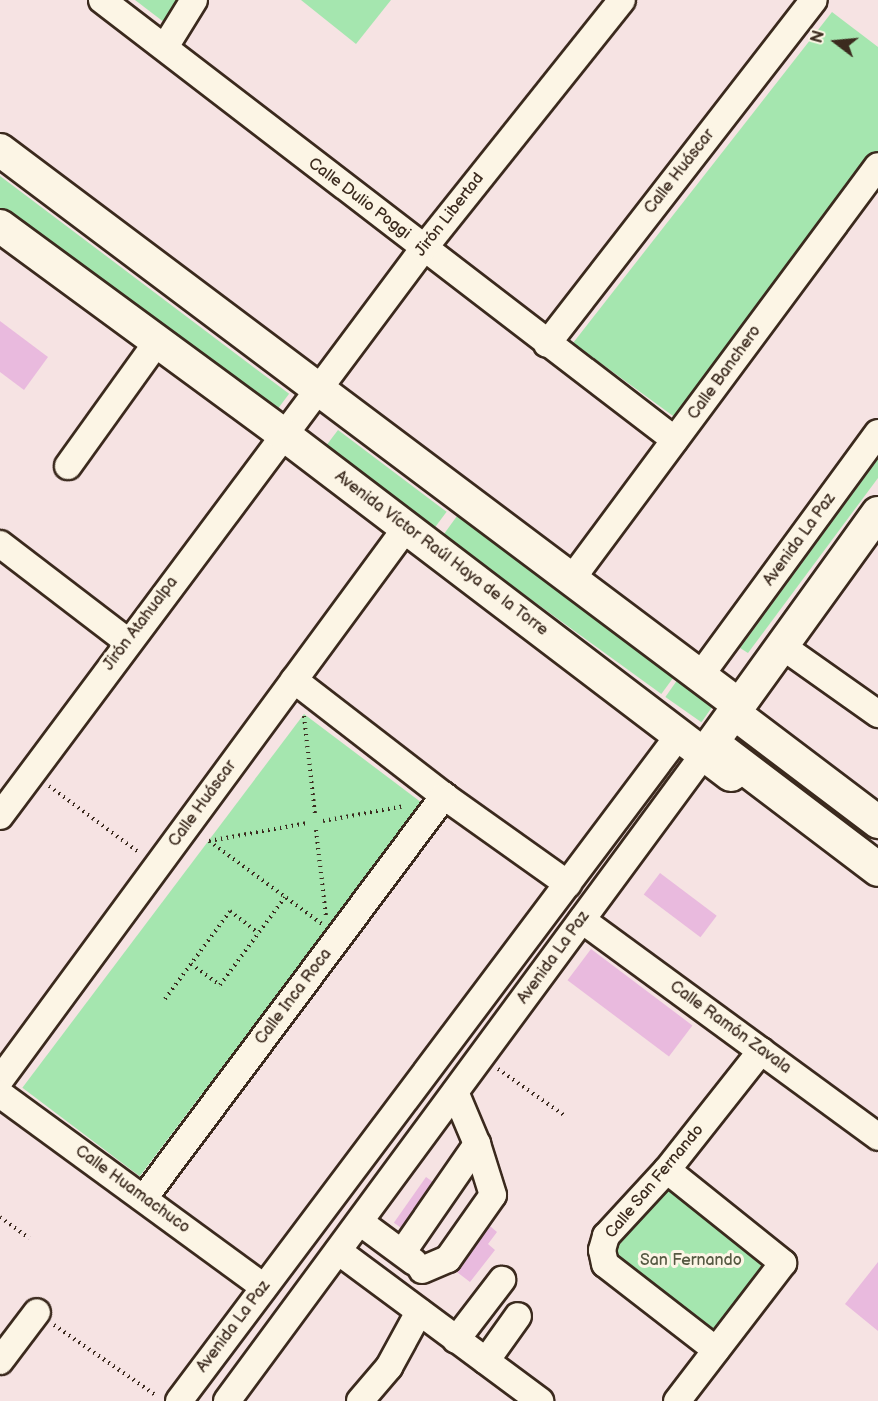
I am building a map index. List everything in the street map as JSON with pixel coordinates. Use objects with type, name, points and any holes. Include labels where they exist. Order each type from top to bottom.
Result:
[{"type":"highway","points":[[722,729],[878,845]]},
{"type":"highway","points":[[722,729],[878,869]]},
{"type":"main road","name":"Avenida Víctor Raúl Haya de la Torre","points":[[0,150],[316,390],[700,676],[722,729],[878,886]]},
{"type":"main road","name":"Avenida Víctor Raúl Haya de la Torre","points":[[0,226],[283,434],[679,735],[722,729],[878,822]]},
{"type":"main road","name":"Avenida La Paz","points":[[722,729],[878,513]]},
{"type":"street","name":"Calle Dulio Poggi","points":[[102,0],[547,344],[675,440]]},
{"type":"street","points":[[165,47],[194,0]]},
{"type":"street","name":"Jirón Libertad","points":[[283,434],[424,248],[622,0]]},
{"type":"street","name":"Calle Huáscar","points":[[547,344],[814,0]]},
{"type":"street","name":"Calle Banchero","points":[[571,580],[878,166]]},
{"type":"street","points":[[68,466],[157,342]]},
{"type":"street","name":"Avenida La Paz","points":[[700,676],[878,433]]},
{"type":"street","name":"Jirón Atahualpa","points":[[0,816],[283,434]]},
{"type":"street","name":"Calle Huáscar","points":[[0,1080],[406,528]]},
{"type":"street","points":[[3,553],[128,641]]},
{"type":"street","points":[[782,646],[878,714]]},
{"type":"street","points":[[294,680],[444,796],[568,884]]},
{"type":"street","name":"Avenida La Paz","points":[[227,1401],[722,729]]},
{"type":"street","name":"Avenida La Paz","points":[[179,1401],[679,735]]},
{"type":"street","name":"Calle Inca Roca","points":[[144,1198],[444,796]]},
{"type":"street","name":"Calle Ramón Zavala","points":[[582,920],[878,1137]]},
{"type":"street","name":"Calle San Fernando","points":[[716,1350],[605,1264],[602,1250],[606,1236],[667,1170],[761,1051]]},
{"type":"street","points":[[422,1270],[448,1259],[493,1195],[477,1144],[455,1092]]},
{"type":"street","name":"Calle Huamachuco","points":[[0,1094],[264,1287]]},
{"type":"street","points":[[404,1250],[477,1144]]},
{"type":"street","points":[[667,1170],[783,1263],[677,1401]]},
{"type":"street","points":[[360,1222],[404,1250],[422,1270]]},
{"type":"street","points":[[338,1251],[540,1401]]},
{"type":"street","points":[[360,1401],[389,1367],[413,1307],[422,1270]]},
{"type":"street","points":[[456,1340],[502,1280]]},
{"type":"street","points":[[0,1361],[37,1312]]},
{"type":"street","points":[[486,1362],[518,1316]]},
{"type":"path","points":[[304,714],[315,814]]},
{"type":"path","points":[[32,773],[157,866]]},
{"type":"path","points":[[323,821],[410,805]]},
{"type":"path","points":[[307,824],[208,841],[327,928],[316,830]]},
{"type":"path","points":[[191,964],[220,985],[285,897]]},
{"type":"path","points":[[165,999],[230,911],[258,933]]},
{"type":"path","points":[[481,1057],[564,1115]]},
{"type":"path","points":[[0,1217],[29,1238]]},
{"type":"path","points":[[37,1312],[163,1401]]},
{"type":"green space","points":[[135,0],[185,0],[169,26]]},
{"type":"green space","points":[[301,0],[391,0],[356,44]]},
{"type":"green space","points":[[832,12],[878,47],[878,153],[680,421],[573,343]]},
{"type":"green space","points":[[0,176],[289,394],[272,416],[0,211]]},
{"type":"green space","points":[[338,430],[447,512],[433,529],[325,448]]},
{"type":"green space","points":[[878,459],[878,478],[748,653],[740,648]]},
{"type":"green space","points":[[457,516],[675,675],[661,694],[443,535]]},
{"type":"green space","points":[[678,679],[714,704],[701,722],[665,697]]},
{"type":"green space","points":[[304,714],[421,802],[140,1176],[22,1088]]},
{"type":"green space","name":"San Fernando","points":[[666,1187],[768,1269],[715,1335],[613,1252]]},
{"type":"building","points":[[0,321],[48,357],[24,390],[0,372]]},
{"type":"building","points":[[660,873],[717,916],[700,937],[644,895]]},
{"type":"building","points":[[591,949],[692,1025],[669,1057],[568,980]]},
{"type":"building","points":[[426,1177],[442,1188],[409,1234],[394,1223]]},
{"type":"building","points":[[484,1221],[497,1232],[488,1244],[495,1250],[470,1282],[449,1266]]},
{"type":"building","points":[[878,1262],[878,1331],[845,1304]]}]
